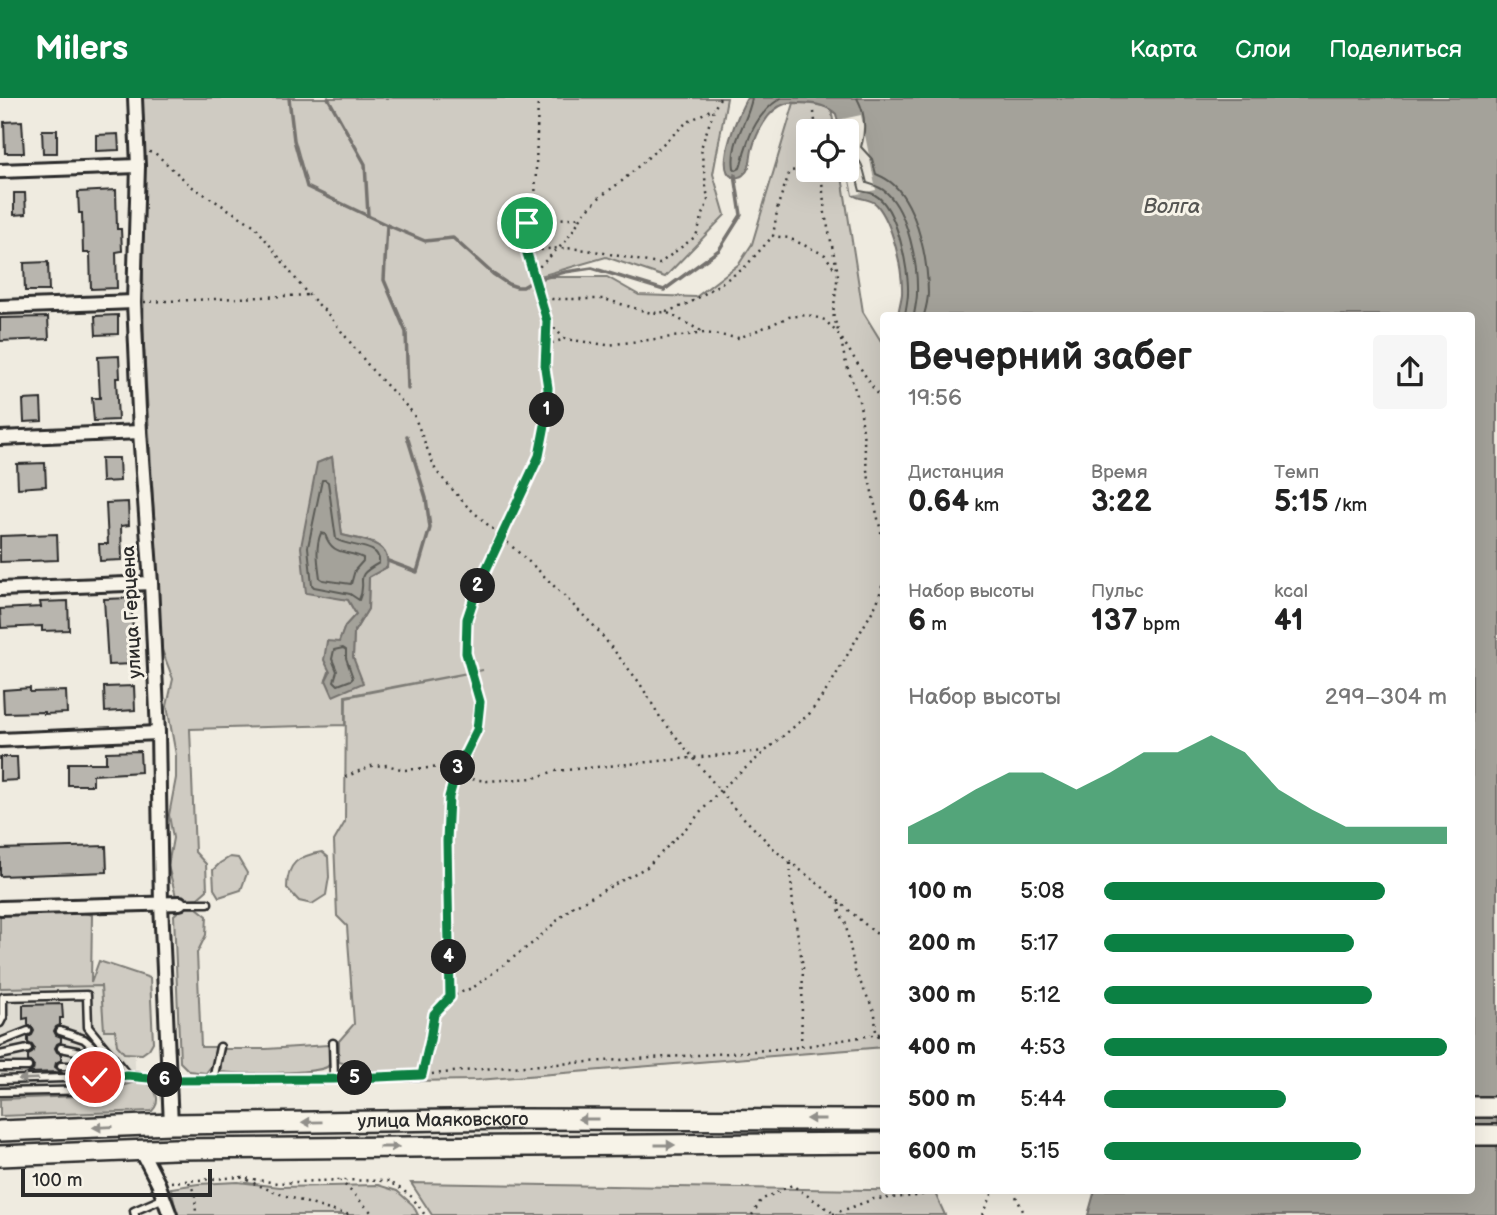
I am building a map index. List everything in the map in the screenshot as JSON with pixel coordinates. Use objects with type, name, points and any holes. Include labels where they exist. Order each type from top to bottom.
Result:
[{"type":"main road","points":[[1475,1107],[1497,1107]]},
{"type":"main road","name":"улица Маяковского","points":[[0,1131],[171,1124],[521,1119],[880,1120]]},
{"type":"main road","points":[[1475,1135],[1497,1135]]},
{"type":"main road","name":"улица Маяковского","points":[[0,1156],[141,1150],[880,1143]]},
{"type":"street","name":"улица Герцена","points":[[135,98],[138,166],[134,302],[158,733],[161,904],[171,1124]]},
{"type":"street","points":[[0,171],[138,166]]},
{"type":"street","points":[[0,307],[134,302]]},
{"type":"street","points":[[0,438],[140,432]]},
{"type":"street","points":[[0,589],[151,583]]},
{"type":"street","points":[[0,740],[158,733]]},
{"type":"street","points":[[0,908],[180,903]]},
{"type":"street","points":[[141,1150],[170,1215]]},
{"type":"lane","points":[[180,903],[208,903]]},
{"type":"lane","points":[[0,1023],[3,1017],[3,997],[87,995],[88,1027],[128,1076]]},
{"type":"lane","points":[[0,1042],[27,1031]]},
{"type":"lane","points":[[60,1031],[84,1040],[128,1076]]},
{"type":"lane","points":[[61,1066],[81,1066],[128,1076],[169,1080],[334,1079],[333,1043]]},
{"type":"lane","points":[[213,1080],[220,1047]]},
{"type":"lane","points":[[61,1048],[81,1052],[128,1076]]},
{"type":"lane","points":[[0,1055],[28,1049]]},
{"type":"lane","points":[[0,1068],[28,1067]]},
{"type":"lane","points":[[0,1080],[128,1076]]},
{"type":"lane","points":[[0,1092],[98,1090],[128,1076]]},
{"type":"lane","points":[[135,1215],[134,1211],[164,1198]]},
{"type":"path","points":[[450,997],[447,841],[449,797],[456,772],[477,730],[480,702],[466,653],[467,619],[477,589],[539,456],[546,420],[547,321],[524,243],[524,233],[535,203],[538,98]]},
{"type":"path","points":[[527,253],[558,247],[602,251],[635,261],[659,264],[696,236],[708,201],[701,148],[720,98]]},
{"type":"path","points":[[535,280],[540,266],[566,241],[600,197],[622,181],[686,123],[715,107]]},
{"type":"path","points":[[814,112],[815,119]]},
{"type":"path","points":[[137,150],[155,153],[191,186],[255,226],[372,370],[414,413],[436,471],[467,506],[538,569],[596,628],[639,682],[660,717],[734,808],[790,863],[880,936]]},
{"type":"path","points":[[538,295],[552,299],[604,299],[651,313],[666,313],[690,303],[743,269],[773,236],[778,205],[790,171],[796,170]]},
{"type":"path","points":[[822,182],[825,214],[838,273],[833,314],[860,404],[867,470],[880,527]]},
{"type":"path","points":[[527,223],[582,217]]},
{"type":"path","points":[[773,236],[789,238],[825,255],[838,273]]},
{"type":"path","points":[[134,302],[310,295]]},
{"type":"path","points":[[666,313],[705,333]]},
{"type":"path","points":[[546,354],[552,343],[565,339],[607,345],[705,333],[739,338],[789,317],[808,314],[825,320],[840,336],[880,399]]},
{"type":"path","points":[[547,321],[565,339]]},
{"type":"path","points":[[422,1075],[434,1014],[450,997],[474,987],[534,942],[572,907],[647,867],[720,790],[810,713],[829,687],[880,593]]},
{"type":"path","points":[[345,777],[371,766],[387,765],[404,770],[442,767],[470,779],[486,781],[534,778],[555,771],[764,751]]},
{"type":"path","points":[[790,863],[793,906],[803,967],[801,1046]]},
{"type":"path","points":[[838,901],[855,971],[875,1013],[876,1034],[880,1038]]},
{"type":"path","points":[[334,1079],[730,1053],[801,1046],[880,1034]]},
{"type":"path","points":[[158,1183],[240,1177],[277,1183],[387,1181],[412,1197],[425,1215]]},
{"type":"path","points":[[240,1177],[274,1192],[350,1215]]},
{"type":"path","points":[[340,1180],[374,1215]]},
{"type":"path","points":[[188,1181],[195,1194],[197,1215]]},
{"type":"path","points":[[752,1215],[761,1200],[792,1185],[834,1214],[874,1199],[925,1194]]},
{"type":"path","points":[[983,1215],[992,1194]]},
{"type":"path","points":[[1015,1194],[1025,1215]]},
{"type":"shaded area","points":[[141,98],[727,98],[713,174],[725,215],[665,277],[606,257],[537,277],[607,277],[639,295],[696,297],[739,264],[752,244],[794,103],[831,109],[833,119],[796,119],[796,182],[843,182],[863,312],[880,340],[880,1047],[478,1080],[407,1081],[339,1062],[339,1041],[354,1024],[347,926],[337,916],[334,841],[345,822],[346,697],[483,670],[345,696],[345,725],[190,729],[195,852],[206,864],[207,890],[198,898],[177,900],[168,866],[173,838],[169,815],[176,778],[176,755],[167,706],[173,679],[162,650],[144,347]],"holes":[[[332,457],[342,535],[373,542],[387,567],[369,577],[368,609],[354,632],[353,657],[326,680],[345,626],[356,614],[348,600],[317,463]]]},
{"type":"shaded area","points":[[322,852],[328,857],[326,895],[312,904],[299,901],[287,888],[289,872],[300,859]]},
{"type":"shaded area","points":[[230,857],[238,858],[247,873],[241,890],[219,897],[214,889],[213,870]]},
{"type":"shaded area","points":[[182,908],[197,908],[207,916],[206,935],[197,953],[201,1047],[216,1047],[215,1061],[206,1073],[189,1071],[180,1062],[174,915]]},
{"type":"shaded area","points":[[80,912],[92,915],[91,983],[99,961],[150,978],[153,1042],[142,1054],[124,1053],[117,1045],[115,1030],[104,1030],[101,986],[0,988],[0,914]]},
{"type":"shaded area","points":[[133,984],[136,1105],[0,1109],[0,987]]},
{"type":"shaded area","points":[[328,1045],[331,1063],[327,1067],[275,1073],[221,1072],[221,1054],[225,1049]]},
{"type":"shaded area","points":[[145,1081],[152,1087],[157,1099],[152,1111],[0,1116],[0,1099],[105,1095],[121,1086]]},
{"type":"shaded area","points":[[238,1182],[280,1187],[378,1185],[397,1191],[413,1205],[418,1215],[177,1215],[171,1188]]},
{"type":"shaded area","points":[[411,1183],[880,1190],[880,1194],[935,1194],[945,1215],[432,1215]]},
{"type":"water","name":"Волга","points":[[747,98],[1497,98],[1497,1215],[1088,1215],[1094,1194],[1475,1194],[1475,312],[899,312],[902,284],[899,260],[888,224],[877,205],[853,195],[850,182],[859,182],[859,119],[837,119],[832,111],[810,103],[789,103],[779,107],[768,117],[760,130],[748,170],[738,177],[733,177],[728,172],[726,163],[734,126]]},
{"type":"water","points":[[332,457],[342,535],[373,543],[385,552],[387,558],[387,567],[369,577],[368,609],[354,632],[353,657],[363,683],[333,696],[326,680],[330,672],[324,660],[327,641],[339,642],[345,626],[356,614],[348,600],[306,593],[301,547],[317,463]]},
{"type":"pier","points":[[861,115],[876,190],[853,195],[850,182],[859,182],[859,119],[843,119]]},
{"type":"building","points":[[22,121],[24,153],[5,153],[4,122]]},
{"type":"building","points":[[42,130],[57,130],[57,153],[43,153]]},
{"type":"building","points":[[118,134],[119,150],[96,151],[96,135]]},
{"type":"building","points":[[116,190],[117,229],[121,229],[122,251],[116,252],[117,288],[91,289],[90,253],[83,253],[82,213],[79,213],[78,192]]},
{"type":"building","points":[[14,193],[25,193],[26,214],[14,215]]},
{"type":"building","points":[[48,262],[49,291],[25,291],[24,263]]},
{"type":"building","points":[[118,315],[118,334],[96,335],[95,316]]},
{"type":"building","points":[[48,317],[49,339],[0,341],[0,318]]},
{"type":"building","points":[[119,356],[120,378],[116,378],[118,420],[94,421],[92,398],[100,398],[98,357]]},
{"type":"building","points":[[41,399],[42,421],[24,422],[23,400]]},
{"type":"building","points":[[101,458],[119,458],[120,481],[102,482]]},
{"type":"building","points":[[45,463],[46,486],[18,488],[17,464]]},
{"type":"building","points":[[128,502],[129,525],[121,526],[122,560],[100,561],[99,544],[108,544],[106,503]]},
{"type":"building","points":[[57,534],[58,560],[0,562],[0,536]]},
{"type":"building","points":[[131,598],[135,664],[108,665],[104,599]]},
{"type":"building","points":[[68,601],[69,630],[42,631],[42,626],[1,628],[0,609],[41,607],[40,602]]},
{"type":"building","points":[[134,686],[135,710],[105,712],[104,687]]},
{"type":"building","points":[[30,688],[30,692],[66,691],[67,713],[4,713],[3,690]]},
{"type":"building","points":[[140,751],[141,772],[93,775],[93,785],[68,785],[68,763],[106,763],[106,752]]},
{"type":"building","points":[[0,757],[17,757],[18,780],[0,781]]},
{"type":"building","points":[[106,846],[107,872],[0,876],[0,849]]},
{"type":"building","points":[[62,1004],[63,1018],[60,1018],[60,1025],[54,1031],[61,1037],[61,1042],[55,1048],[61,1054],[61,1060],[55,1067],[61,1072],[28,1073],[34,1066],[28,1061],[28,1055],[34,1048],[28,1043],[28,1037],[34,1031],[28,1025],[28,1018],[23,1019],[23,1005]]},
{"type":"waterway","points":[[289,98],[294,140],[307,187],[387,225]]},
{"type":"waterway","points":[[328,98],[365,164],[368,215]]},
{"type":"waterway","points":[[408,389],[406,332],[384,280],[387,225],[425,241],[453,238],[493,274],[517,287],[565,272],[592,268],[664,290],[719,250],[741,215],[735,175]]},
{"type":"waterway","points":[[388,561],[417,572],[430,528],[426,498],[407,436]]},
{"type":"route","points":[[95,1077],[128,1076],[169,1080],[334,1079],[422,1075],[434,1014],[450,997],[447,841],[449,797],[456,772],[477,730],[480,702],[466,653],[467,619],[477,589],[539,456],[546,420],[547,321],[524,243],[527,223]]}]
